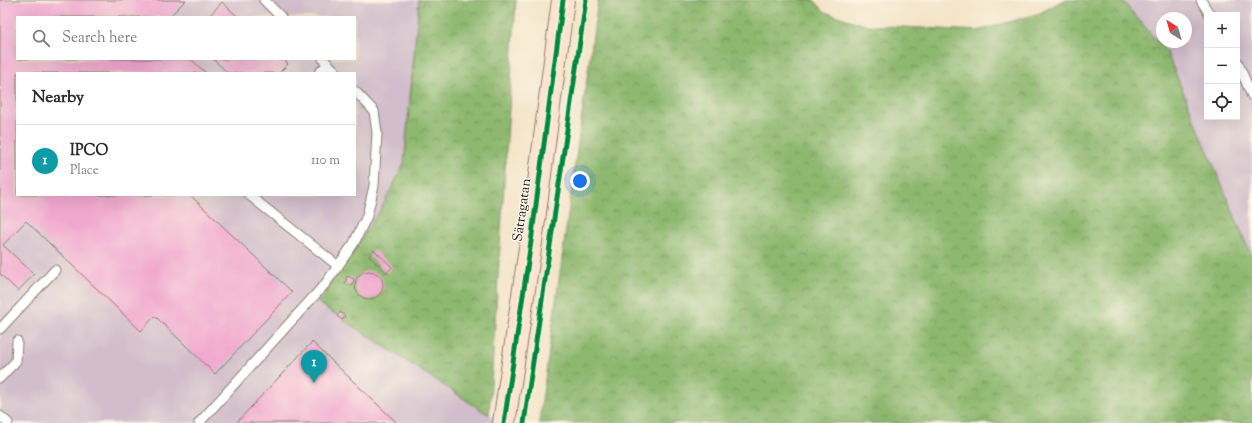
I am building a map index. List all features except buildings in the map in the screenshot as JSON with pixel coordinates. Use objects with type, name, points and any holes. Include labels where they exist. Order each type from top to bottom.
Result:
[{"type":"street","name":"Sätragatan","points":[[504,423],[532,235],[562,0]]},
{"type":"lane","points":[[264,0],[280,16]]},
{"type":"lane","points":[[1201,0],[1208,12]]},
{"type":"lane","points":[[320,72],[325,61],[336,72]]},
{"type":"lane","points":[[1240,68],[1252,96]]},
{"type":"lane","points":[[198,423],[326,283],[354,243],[367,216],[374,186],[377,156],[377,133],[374,111],[356,92]]},
{"type":"lane","points":[[250,196],[338,266]]},
{"type":"lane","points":[[0,329],[55,270]]},
{"type":"lane","points":[[0,378],[16,361],[17,341]]},
{"type":"lane","points":[[0,416],[8,423]]},
{"type":"shaded area","points":[[0,0],[419,0],[404,164],[382,207],[489,415],[504,423],[0,423]]},
{"type":"shaded area","points":[[1122,0],[1252,0],[1252,259],[1167,53],[1163,48],[1192,48],[1192,12],[1156,12],[1156,40]]},
{"type":"green space","points":[[419,0],[516,0],[489,415],[318,303],[382,207],[404,164]]},
{"type":"green space","points":[[598,0],[814,0],[825,12],[865,25],[978,31],[1040,13],[1064,0],[1122,0],[1156,40],[1156,48],[1163,48],[1167,53],[1252,258],[1252,423],[539,423]]},
{"type":"cycle path","points":[[504,423],[532,235],[563,0]]},
{"type":"cycle path","points":[[524,423],[586,0]]},
{"type":"place","name":"IPCO","points":[[314,383]]}]
